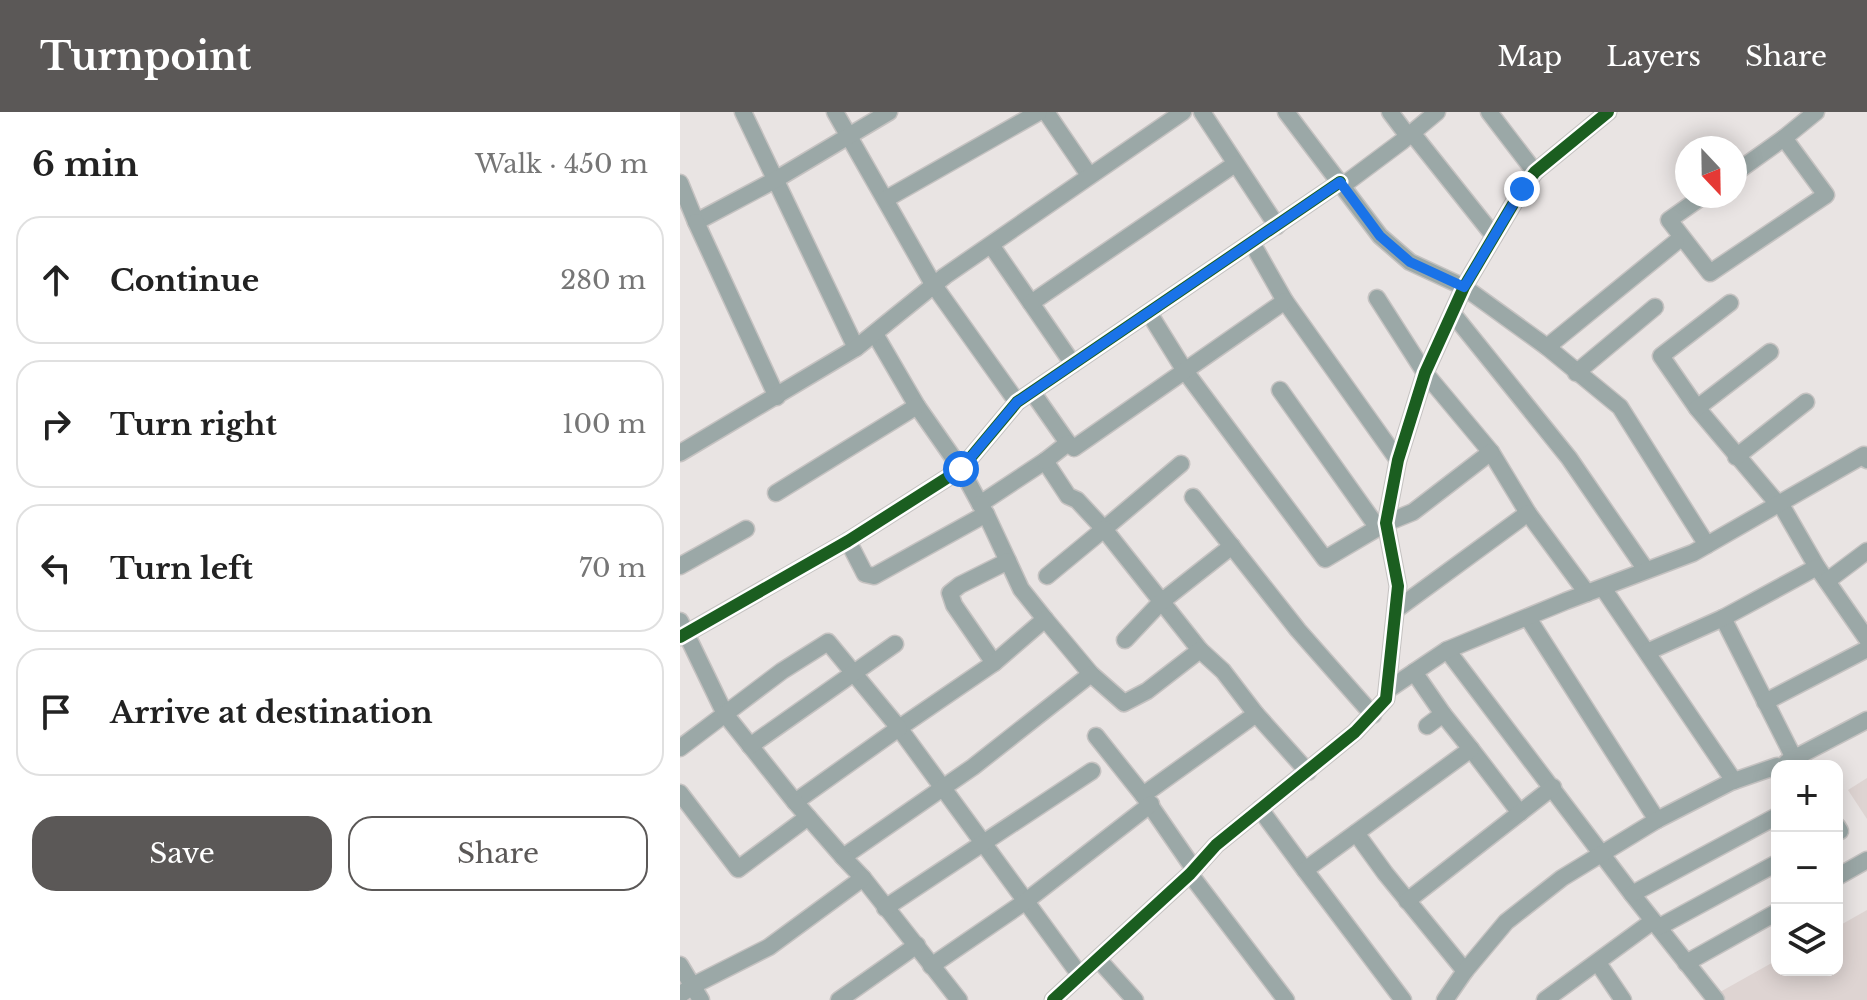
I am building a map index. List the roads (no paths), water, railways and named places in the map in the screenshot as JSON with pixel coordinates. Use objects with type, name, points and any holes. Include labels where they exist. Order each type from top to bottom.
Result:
[{"type":"street","points":[[743,112],[856,348]]},
{"type":"street","points":[[835,112],[933,284],[1017,402]]},
{"type":"street","points":[[696,222],[775,180],[889,112]]},
{"type":"street","points":[[886,199],[1039,112]]},
{"type":"street","points":[[1046,112],[1089,175]]},
{"type":"street","points":[[680,453],[856,348],[933,284],[1183,112]]},
{"type":"street","points":[[1202,112],[1277,226]]},
{"type":"street","points":[[1286,112],[1380,236],[1410,262],[1464,287],[1547,347],[1620,407],[1707,545]]},
{"type":"street","points":[[1390,112],[1494,236]]},
{"type":"street","points":[[959,1000],[863,878],[795,802],[725,714],[682,631],[848,541],[961,469],[1017,402],[1341,184],[1437,112]]},
{"type":"street","points":[[1489,112],[1535,172]]},
{"type":"street","points":[[1382,525],[1425,373],[1464,287],[1535,172],[1608,112]]},
{"type":"street","points":[[1747,164],[1816,112]]},
{"type":"street","points":[[1686,208],[1669,220],[1710,273],[1826,195],[1784,138]]},
{"type":"street","points":[[1031,303],[1235,164]]},
{"type":"street","points":[[680,183],[777,397]]},
{"type":"street","points":[[1547,347],[1676,242]]},
{"type":"street","points":[[1252,243],[1285,301],[1398,460]]},
{"type":"street","points":[[991,245],[1073,364]]},
{"type":"street","points":[[1377,298],[1425,373],[1491,452],[1528,513],[1647,652],[1734,781]]},
{"type":"street","points":[[1033,393],[1074,448],[1285,301]]},
{"type":"street","points":[[1730,303],[1661,356],[1736,457],[1779,504],[1867,639]]},
{"type":"street","points":[[1576,373],[1655,307]]},
{"type":"street","points":[[1149,313],[1185,371],[1325,559],[1382,525],[1413,512],[1491,452]]},
{"type":"street","points":[[1453,314],[1569,458],[1646,570]]},
{"type":"street","points":[[875,334],[917,406],[961,469],[1021,589],[1091,674],[1124,703],[1147,691],[1200,650]]},
{"type":"street","points":[[1697,408],[1770,352]]},
{"type":"street","points":[[1053,1000],[1192,872],[1216,845],[1308,772],[1373,715],[1386,699],[1398,586],[1382,525],[1280,390]]},
{"type":"street","points":[[1736,457],[1806,402]]},
{"type":"street","points":[[776,493],[917,406]]},
{"type":"street","points":[[848,541],[865,574],[874,576],[983,509],[1068,443]]},
{"type":"street","points":[[1389,689],[1447,650],[1707,545],[1864,455],[1867,460]]},
{"type":"street","points":[[1045,461],[1068,496],[1077,500],[1104,529],[1200,650],[1223,671],[1256,714],[1308,772]]},
{"type":"street","points":[[1047,576],[1181,464]]},
{"type":"street","points":[[1193,497],[1298,630],[1373,715]]},
{"type":"street","points":[[1397,609],[1528,513]]},
{"type":"street","points":[[680,566],[746,529]]},
{"type":"street","points":[[1125,640],[1161,602],[1232,546]]},
{"type":"street","points":[[1647,652],[1867,551]]},
{"type":"street","points":[[994,663],[954,605],[950,593],[1008,561]]},
{"type":"street","points":[[1528,618],[1657,820]]},
{"type":"street","points":[[1723,618],[1794,760]]},
{"type":"street","points":[[795,802],[994,663],[1045,619]]},
{"type":"street","points":[[680,748],[782,671],[828,642],[899,728],[1026,901],[1073,980],[1079,1000]]},
{"type":"street","points":[[750,746],[895,644]]},
{"type":"street","points":[[1765,702],[1867,649]]},
{"type":"street","points":[[1447,650],[1716,1000]]},
{"type":"street","points":[[1414,672],[1520,813]]},
{"type":"street","points":[[843,857],[973,767],[1091,674]]},
{"type":"street","points":[[931,966],[1026,901],[1256,714]]},
{"type":"street","points":[[1427,726],[1443,714]]},
{"type":"street","points":[[1801,760],[1867,720]]},
{"type":"street","points":[[1096,736],[1147,800],[1192,872],[1286,1000]]},
{"type":"street","points":[[1305,870],[1471,749]]},
{"type":"street","points":[[1445,1000],[1506,922],[1562,878],[1657,820],[1734,781],[1771,768]]},
{"type":"street","points":[[885,908],[1092,771]]},
{"type":"street","points":[[1407,901],[1553,787]]},
{"type":"street","points":[[680,793],[738,869],[808,817]]},
{"type":"street","points":[[1260,809],[1403,1000]]},
{"type":"street","points":[[1632,894],[1771,819]]},
{"type":"street","points":[[1356,833],[1465,971]]},
{"type":"street","points":[[1843,874],[1867,860]]},
{"type":"street","points":[[1545,1000],[1656,924],[1771,866]]},
{"type":"street","points":[[680,965],[691,994],[769,947],[863,878]]},
{"type":"street","points":[[1686,963],[1771,915]]},
{"type":"street","points":[[839,1000],[917,945]]},
{"type":"street","points":[[1098,959],[1135,1000]]},
{"type":"street","points":[[1598,963],[1623,1000]]}]
